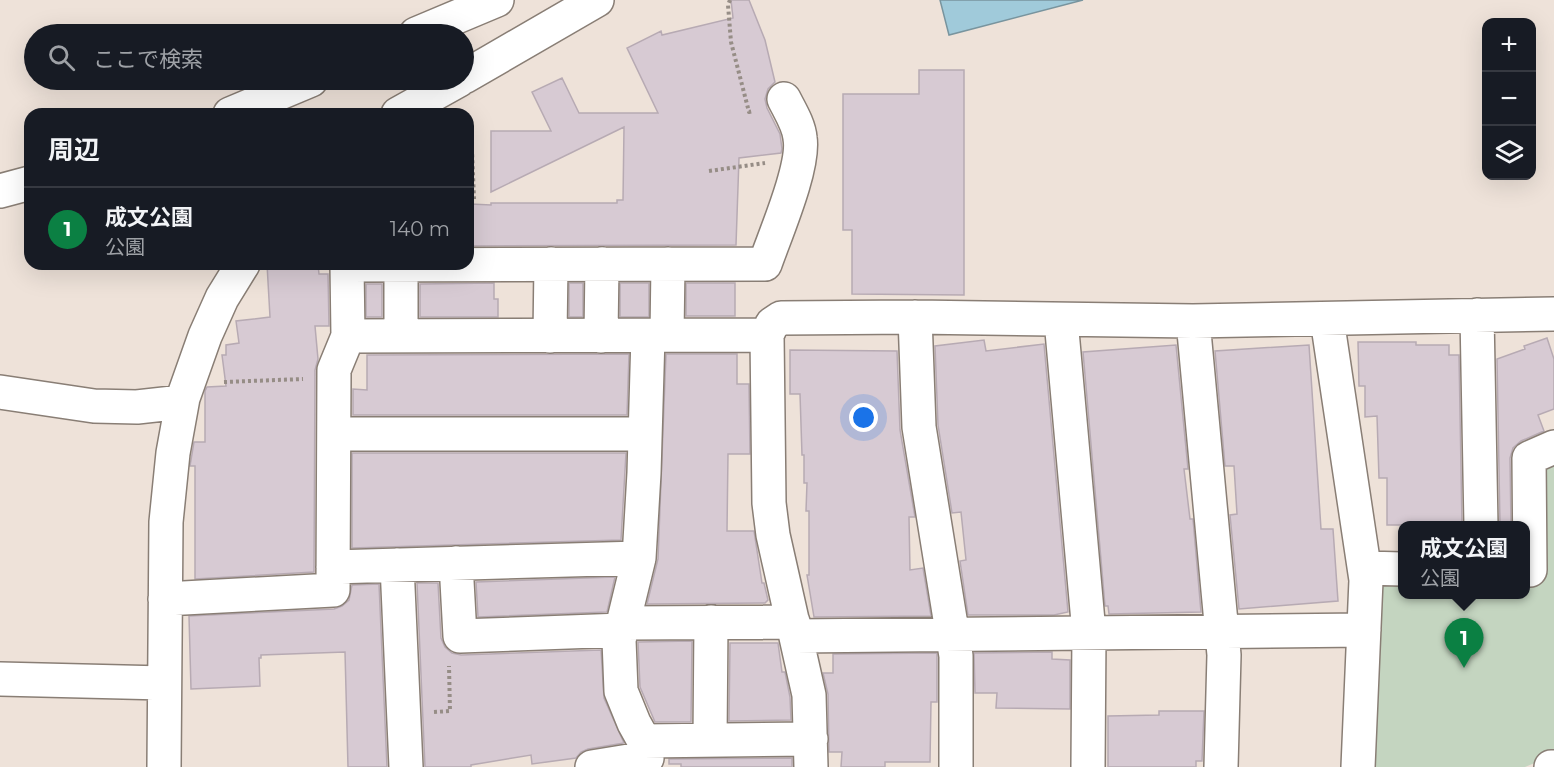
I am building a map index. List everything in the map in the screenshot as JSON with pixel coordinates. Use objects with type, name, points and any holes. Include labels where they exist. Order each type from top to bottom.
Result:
[{"type":"street","points":[[440,24],[497,0]]},
{"type":"street","points":[[474,71],[597,0]]},
{"type":"street","points":[[244,108],[287,90]]},
{"type":"street","points":[[409,108],[441,90]]},
{"type":"street","points":[[474,264],[765,264],[792,189],[799,158],[801,137],[785,102]]},
{"type":"street","points":[[0,191],[24,185]]},
{"type":"street","points":[[550,336],[551,264]]},
{"type":"street","points":[[601,336],[602,264]]},
{"type":"street","points":[[592,767],[647,758],[645,741],[634,723],[621,691],[620,640],[639,558],[645,434],[668,264]]},
{"type":"street","points":[[164,767],[166,522],[173,453],[185,393],[222,298],[239,270]]},
{"type":"street","points":[[165,599],[333,590],[334,370],[348,336],[347,270]]},
{"type":"street","points":[[401,270],[401,336]]},
{"type":"street","points":[[645,741],[710,740],[811,753],[809,695],[773,534],[769,503],[767,334],[772,324],[781,318],[915,317],[1193,321],[1554,314]]},
{"type":"street","points":[[1477,315],[1481,521]]},
{"type":"street","points":[[915,317],[919,427],[956,656],[956,767]]},
{"type":"street","points":[[1327,319],[1366,580],[1358,767]]},
{"type":"street","points":[[1061,320],[1089,633],[1088,767]]},
{"type":"street","points":[[1193,321],[1224,655],[1221,767]]},
{"type":"street","points":[[348,336],[767,334]]},
{"type":"street","points":[[0,392],[94,406],[137,407],[185,393]]},
{"type":"street","points":[[334,434],[645,434]]},
{"type":"street","points":[[1529,521],[1528,458],[1554,447]]},
{"type":"street","points":[[333,567],[639,558]]},
{"type":"street","points":[[456,563],[460,636],[711,622],[795,629],[952,634],[1364,630]]},
{"type":"street","points":[[397,565],[406,767]]},
{"type":"street","points":[[1365,568],[1398,569]]},
{"type":"street","points":[[710,740],[711,622]]},
{"type":"street","points":[[0,679],[164,683]]},
{"type":"path","points":[[730,0],[728,5],[731,42],[749,112],[785,102]]},
{"type":"path","points":[[708,171],[799,158]]},
{"type":"path","points":[[185,393],[334,377]]},
{"type":"path","points":[[403,714],[450,711],[449,648],[460,636]]},
{"type":"green space","points":[[1554,458],[1554,755],[1525,767],[1369,767],[1377,581],[1398,581],[1398,599],[1530,599],[1530,541],[1538,464]]},
{"type":"water","points":[[940,0],[1083,0],[949,35]]},
{"type":"building","points":[[731,0],[749,0],[765,40],[775,82],[768,89],[765,99],[780,134],[782,149],[781,153],[739,158],[736,245],[474,246],[474,204],[617,203],[617,200],[623,200],[624,127],[491,192],[491,131],[551,131],[532,92],[562,78],[579,113],[658,113],[627,48],[661,31],[662,35],[733,18]]},
{"type":"building","points":[[919,70],[964,70],[964,295],[852,294],[852,230],[843,230],[843,94],[919,94]]},
{"type":"building","points":[[267,270],[319,270],[319,274],[328,274],[329,326],[315,326],[318,359],[315,370],[314,572],[195,579],[195,466],[190,466],[194,442],[205,442],[205,391],[207,387],[226,386],[222,355],[226,355],[226,345],[239,343],[236,321],[270,317]]},
{"type":"building","points":[[494,283],[494,299],[498,299],[498,317],[420,317],[420,284]]},
{"type":"building","points":[[569,283],[583,283],[583,317],[569,317]]},
{"type":"building","points":[[620,283],[649,283],[649,317],[620,317]]},
{"type":"building","points":[[686,283],[735,283],[735,316],[686,316]]},
{"type":"building","points":[[366,284],[382,284],[382,317],[366,317]]},
{"type":"building","points":[[1547,338],[1554,359],[1554,409],[1538,415],[1544,431],[1521,441],[1513,448],[1510,458],[1511,521],[1500,521],[1497,359],[1525,349],[1524,346]]},
{"type":"building","points":[[984,340],[986,351],[1044,344],[1068,612],[1054,615],[968,615],[960,561],[966,560],[961,512],[952,513],[938,425],[935,346]]},
{"type":"building","points":[[1358,342],[1416,342],[1416,345],[1449,345],[1449,355],[1459,355],[1462,521],[1398,521],[1398,525],[1387,525],[1387,478],[1379,478],[1377,416],[1365,417],[1365,386],[1359,386]]},
{"type":"building","points":[[1176,345],[1188,469],[1184,469],[1190,519],[1193,519],[1201,612],[1109,614],[1108,606],[1105,606],[1083,352]]},
{"type":"building","points":[[1309,345],[1321,529],[1333,529],[1338,601],[1239,609],[1230,515],[1237,514],[1234,466],[1225,466],[1215,351]]},
{"type":"building","points":[[790,350],[897,351],[900,430],[915,517],[909,517],[910,570],[923,568],[931,616],[814,617],[807,575],[809,575],[809,511],[806,511],[807,483],[804,483],[800,394],[790,394]]},
{"type":"building","points":[[629,354],[627,415],[353,415],[353,389],[367,390],[367,355]]},
{"type":"building","points":[[666,354],[737,354],[737,384],[749,384],[750,454],[728,454],[727,531],[754,531],[762,583],[764,583],[768,600],[765,603],[647,604],[658,559]]},
{"type":"building","points":[[352,453],[626,453],[621,540],[352,548]]},
{"type":"building","points":[[615,577],[607,612],[478,617],[476,582]]},
{"type":"building","points":[[417,583],[438,583],[441,638],[445,647],[452,653],[461,655],[601,650],[604,698],[624,743],[588,749],[576,758],[532,764],[531,755],[471,765],[471,767],[425,767]]},
{"type":"building","points":[[379,584],[387,767],[348,767],[345,652],[261,655],[259,658],[260,686],[191,689],[189,616],[334,609],[349,600],[352,585]]},
{"type":"building","points":[[692,641],[691,722],[655,722],[640,687],[638,642]]},
{"type":"building","points":[[730,643],[778,643],[782,672],[785,672],[790,697],[791,720],[729,721]]},
{"type":"building","points":[[1052,652],[1052,659],[1070,660],[1070,709],[996,708],[997,693],[975,693],[974,653]]},
{"type":"building","points":[[937,653],[937,702],[931,702],[930,762],[885,762],[885,767],[841,767],[842,752],[829,752],[828,694],[823,673],[833,673],[833,654]]},
{"type":"building","points":[[1159,711],[1204,711],[1202,761],[1196,761],[1196,767],[1108,767],[1108,716],[1159,715]]},
{"type":"building","points":[[792,758],[792,767],[681,767],[681,764],[669,764],[669,759]]},
{"type":"place","name":"成文公園","points":[[1464,668]]}]
